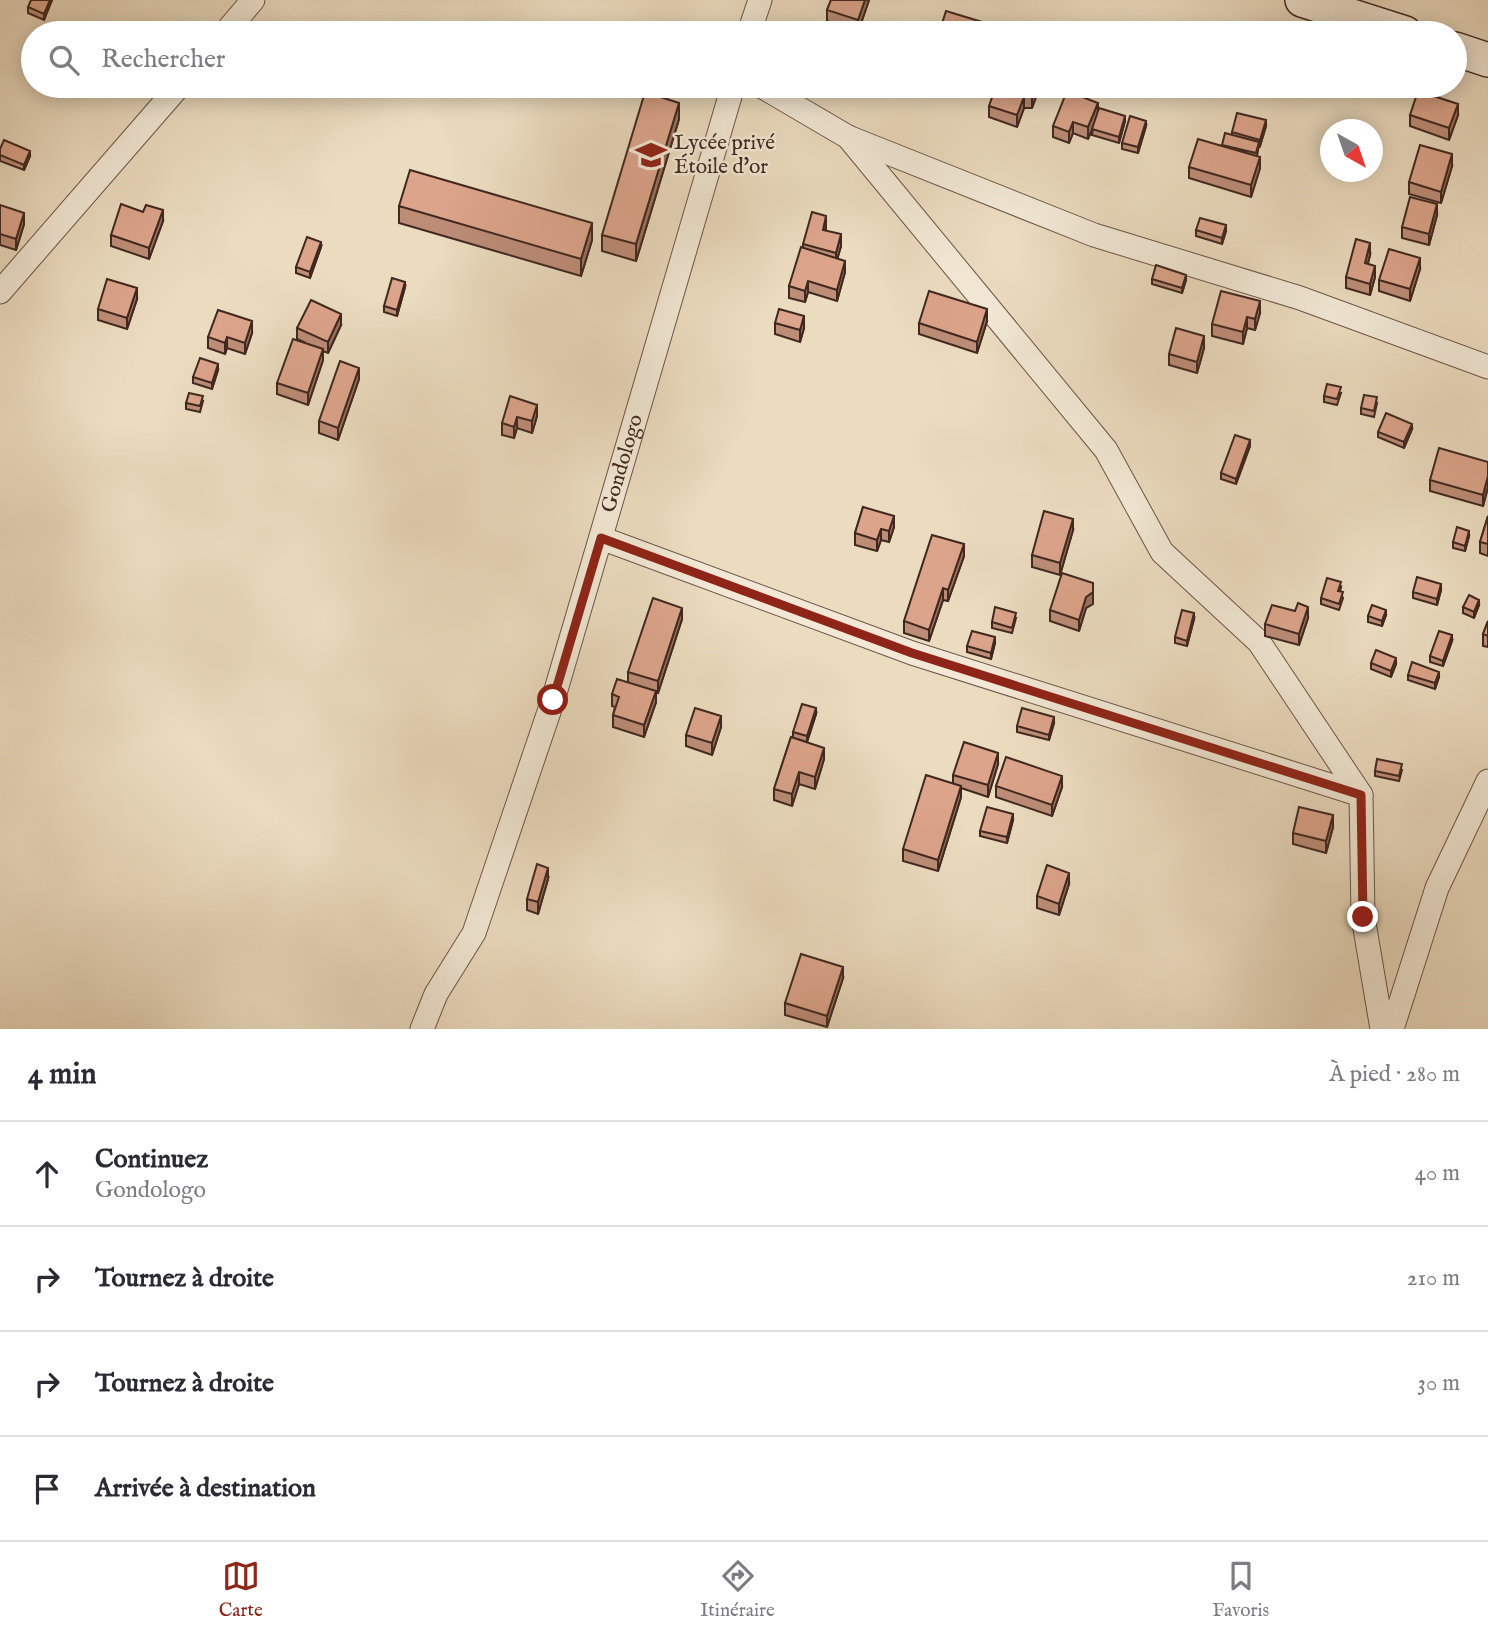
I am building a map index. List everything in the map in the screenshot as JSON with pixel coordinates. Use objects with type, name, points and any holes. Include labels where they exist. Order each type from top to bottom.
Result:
[{"type":"street","points":[[235,21],[253,0]]},
{"type":"street","points":[[753,21],[760,0]]},
{"type":"street","points":[[1302,0],[1368,21]]},
{"type":"street","points":[[1467,53],[1488,60]]},
{"type":"street","points":[[0,292],[169,98]]},
{"type":"street","name":"Gondologo","points":[[422,1029],[436,994],[474,933],[553,700],[729,98]]},
{"type":"street","points":[[781,98],[848,137],[1094,234],[1300,298],[1488,367]]},
{"type":"street","points":[[848,137],[1106,450],[1162,552],[1259,642],[1361,795],[1363,917],[1382,1029]]},
{"type":"street","points":[[601,538],[912,653],[1361,795]]},
{"type":"street","points":[[1392,1029],[1437,888],[1488,781]]},
{"type":"building","points":[[31,0],[50,0],[44,14],[28,7]]},
{"type":"building","points":[[831,0],[865,0],[858,20],[827,10]]},
{"type":"building","points":[[946,11],[979,21],[943,21]]},
{"type":"building","points":[[643,98],[664,98],[679,103],[636,244],[602,235]]},
{"type":"building","points":[[992,98],[1024,98],[1017,115],[989,106]]},
{"type":"building","points":[[1064,98],[1085,98],[1098,103],[1088,127],[1073,122],[1069,132],[1053,126]]},
{"type":"building","points":[[1416,98],[1440,98],[1458,104],[1449,128],[1410,115]]},
{"type":"building","points":[[1099,108],[1125,116],[1119,137],[1092,129]]},
{"type":"building","points":[[1237,113],[1266,120],[1260,140],[1232,132]]},
{"type":"building","points":[[1130,116],[1146,121],[1138,147],[1122,143]]},
{"type":"building","points":[[1225,133],[1259,142],[1256,153],[1222,145]]},
{"type":"building","points":[[1198,139],[1260,157],[1251,185],[1189,167]]},
{"type":"building","points":[[4,140],[30,151],[24,165],[0,155]]},
{"type":"building","points":[[1420,145],[1452,154],[1441,192],[1409,182]]},
{"type":"building","points":[[410,170],[592,223],[581,259],[399,206]]},
{"type":"building","points":[[1410,197],[1437,204],[1429,234],[1402,227]]},
{"type":"building","points":[[121,204],[143,212],[146,205],[163,210],[149,248],[111,235]]},
{"type":"building","points":[[0,205],[24,213],[16,239],[0,234]]},
{"type":"building","points":[[812,212],[826,216],[823,230],[841,234],[836,253],[803,244]]},
{"type":"building","points":[[1200,218],[1226,225],[1222,238],[1196,230]]},
{"type":"building","points":[[307,237],[321,242],[310,272],[296,267]]},
{"type":"building","points":[[1356,239],[1370,243],[1365,263],[1375,266],[1370,284],[1346,277]]},
{"type":"building","points":[[801,247],[845,261],[837,290],[808,281],[805,291],[789,286]]},
{"type":"building","points":[[1389,249],[1420,258],[1410,289],[1379,280]]},
{"type":"building","points":[[1156,265],[1186,275],[1182,288],[1152,279]]},
{"type":"building","points":[[392,278],[405,282],[397,310],[384,306]]},
{"type":"building","points":[[107,279],[137,288],[127,318],[98,309]]},
{"type":"building","points":[[929,291],[987,309],[977,342],[919,323]]},
{"type":"building","points":[[1221,291],[1260,301],[1255,319],[1247,317],[1243,332],[1212,324]]},
{"type":"building","points":[[311,300],[341,314],[328,342],[297,328]]},
{"type":"building","points":[[779,309],[804,316],[800,330],[775,323]]},
{"type":"building","points":[[218,310],[252,321],[245,343],[227,337],[225,343],[208,337]]},
{"type":"building","points":[[1176,328],[1204,336],[1197,362],[1169,354]]},
{"type":"building","points":[[293,339],[323,349],[308,393],[277,383]]},
{"type":"building","points":[[200,358],[218,364],[212,383],[193,377]]},
{"type":"building","points":[[340,361],[359,368],[338,428],[319,421]]},
{"type":"building","points":[[1327,384],[1341,387],[1337,399],[1324,396]]},
{"type":"building","points":[[189,393],[203,396],[200,406],[186,403]]},
{"type":"building","points":[[1364,395],[1377,397],[1374,411],[1361,408]]},
{"type":"building","points":[[510,396],[537,405],[532,421],[517,417],[514,427],[502,423]]},
{"type":"building","points":[[1386,413],[1412,424],[1404,442],[1378,432]]},
{"type":"building","points":[[1235,435],[1250,440],[1236,479],[1221,473]]},
{"type":"building","points":[[1439,448],[1488,462],[1483,495],[1430,480]]},
{"type":"building","points":[[863,507],[894,516],[889,531],[881,529],[877,540],[855,533]]},
{"type":"building","points":[[1044,511],[1073,519],[1060,563],[1032,555]]},
{"type":"building","points":[[1488,516],[1488,544],[1480,542]]},
{"type":"building","points":[[1457,527],[1469,531],[1465,546],[1453,542]]},
{"type":"building","points":[[932,535],[964,544],[948,590],[943,588],[929,630],[904,621]]},
{"type":"building","points":[[1062,573],[1093,583],[1093,592],[1086,597],[1079,620],[1050,610]]},
{"type":"building","points":[[1417,577],[1441,584],[1437,599],[1413,592]]},
{"type":"building","points":[[1327,578],[1341,582],[1338,591],[1343,592],[1339,604],[1321,598]]},
{"type":"building","points":[[1469,595],[1479,600],[1474,612],[1463,607]]},
{"type":"building","points":[[653,598],[682,608],[658,681],[628,672]]},
{"type":"building","points":[[1298,603],[1308,607],[1299,634],[1265,624],[1272,605],[1295,611]]},
{"type":"building","points":[[1372,605],[1386,610],[1382,621],[1368,616]]},
{"type":"building","points":[[995,607],[1016,613],[1012,628],[992,622]]},
{"type":"building","points":[[1182,610],[1194,613],[1187,641],[1175,637]]},
{"type":"building","points":[[1488,621],[1488,636],[1483,634]]},
{"type":"building","points":[[972,631],[995,637],[991,653],[967,646]]},
{"type":"building","points":[[1439,631],[1452,635],[1443,661],[1430,656]]},
{"type":"building","points":[[1376,650],[1396,658],[1391,671],[1371,663]]},
{"type":"building","points":[[1412,662],[1439,672],[1435,683],[1408,675]]},
{"type":"building","points":[[617,679],[656,691],[644,725],[613,715],[619,697],[612,694]]},
{"type":"building","points":[[802,704],[816,708],[807,736],[793,732]]},
{"type":"building","points":[[695,708],[721,716],[712,743],[686,735]]},
{"type":"building","points":[[1022,708],[1054,717],[1049,735],[1017,726]]},
{"type":"building","points":[[791,737],[824,748],[815,777],[799,772],[792,794],[774,789]]},
{"type":"building","points":[[964,742],[998,753],[988,785],[953,775]]},
{"type":"building","points":[[1006,757],[1062,776],[1052,805],[996,786]]},
{"type":"building","points":[[1377,759],[1402,764],[1399,776],[1375,771]]},
{"type":"building","points":[[926,775],[961,786],[938,860],[903,849]]},
{"type":"building","points":[[987,807],[1013,814],[1007,837],[980,831]]},
{"type":"building","points":[[1299,807],[1333,815],[1326,841],[1293,833]]},
{"type":"building","points":[[537,864],[548,868],[538,902],[527,899]]},
{"type":"building","points":[[1047,865],[1069,873],[1059,904],[1037,896]]},
{"type":"building","points":[[801,954],[843,967],[827,1016],[785,1003]]},
{"type":"place","name":"Lycée privé Étoile d'or","points":[[651,155]]},
{"type":"route","points":[[553,700],[601,538],[912,653],[1361,795],[1363,917]]}]
